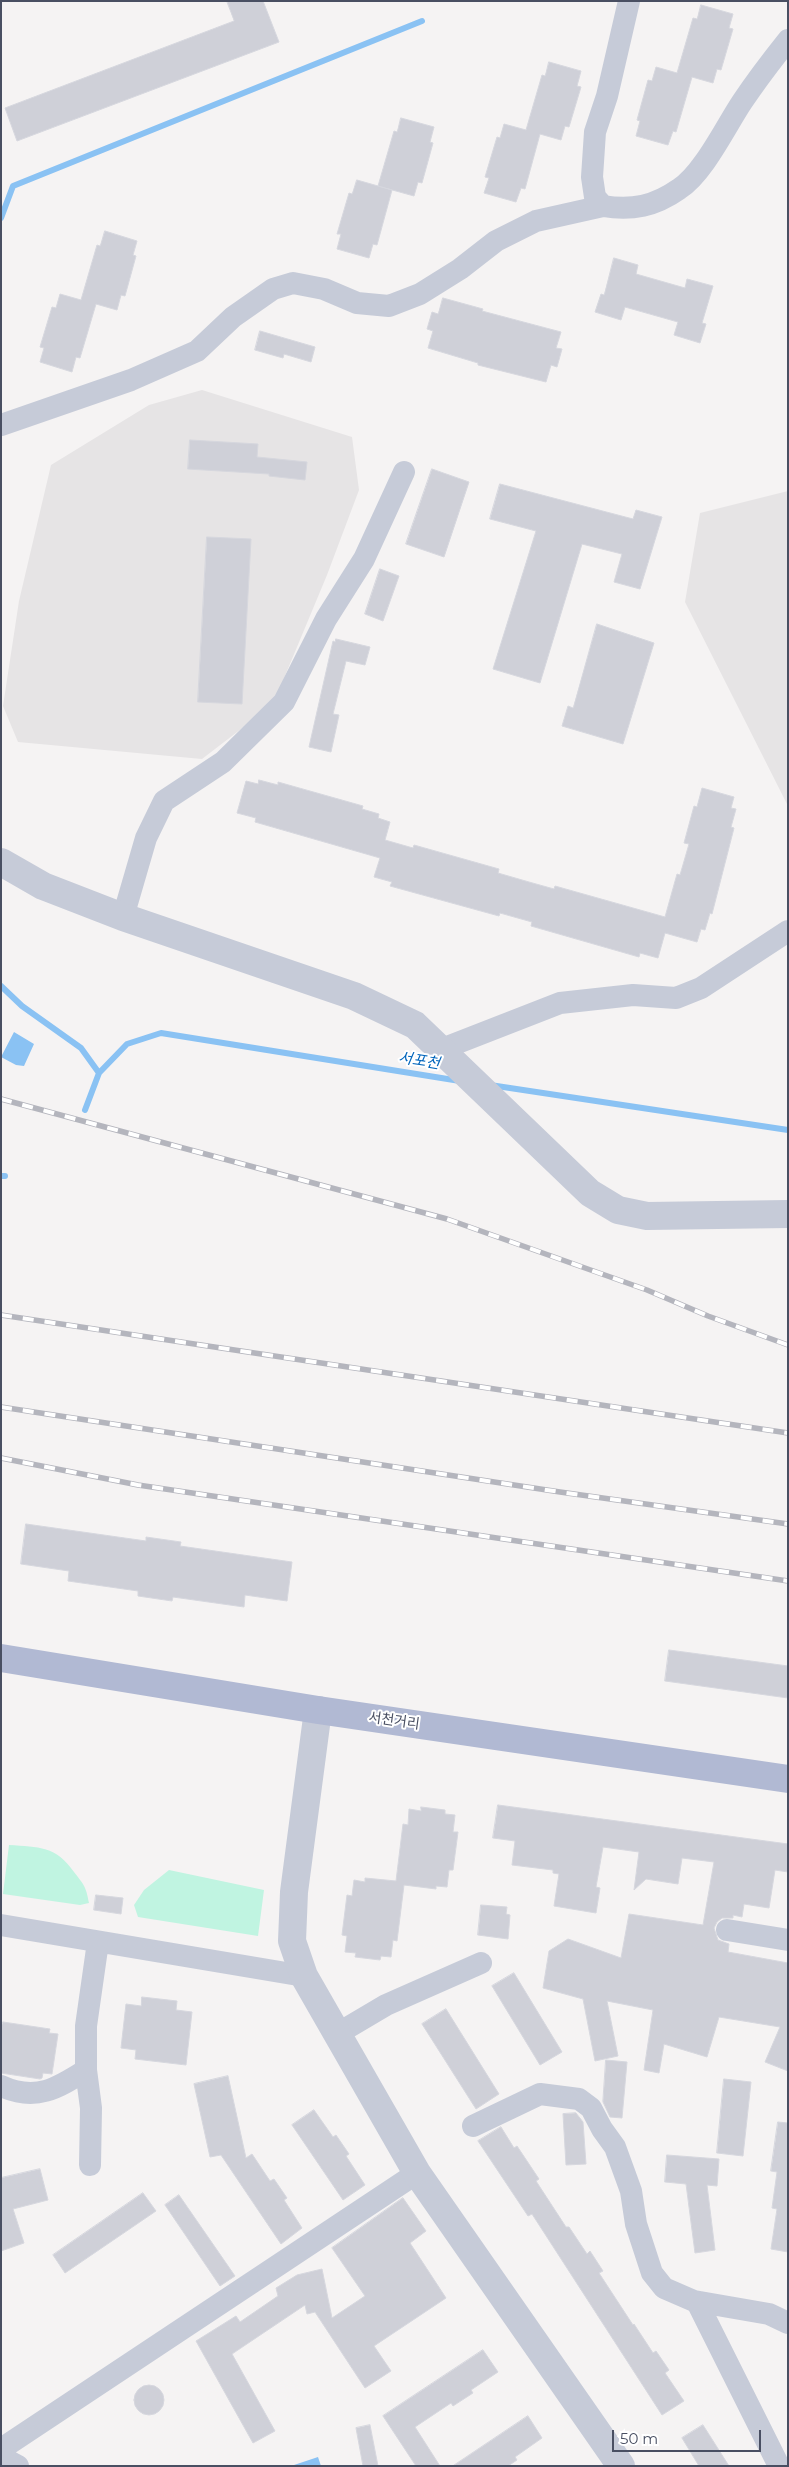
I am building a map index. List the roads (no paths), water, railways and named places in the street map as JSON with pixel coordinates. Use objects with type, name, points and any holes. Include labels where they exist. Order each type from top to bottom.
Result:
[{"type":"main road","name":"서천거리","points":[[1,1658],[318,1710],[788,1779]]},
{"type":"street","points":[[603,206],[595,197],[592,178],[595,132],[607,96],[629,1]]},
{"type":"street","points":[[1,426],[131,380],[197,351],[233,317],[272,288],[293,283],[324,289],[358,303],[389,306],[420,294],[460,269],[496,241],[536,221],[603,206],[625,210],[646,205],[680,189],[703,164],[743,101],[788,40]]},
{"type":"street","points":[[123,917],[146,838],[164,802],[223,762],[284,702],[326,619],[364,559],[404,472]]},
{"type":"street","points":[[1,862],[43,886],[123,917],[354,996],[415,1024],[590,1193],[618,1210],[647,1216],[788,1214]]},
{"type":"street","points":[[449,1056],[560,1003],[633,995],[676,998],[702,988],[788,931]]},
{"type":"street","points":[[318,1710],[294,1892],[292,1941],[304,1976],[417,2173],[621,2466]]},
{"type":"street","points":[[1,1926],[304,1976]]},
{"type":"street","points":[[727,1930],[788,1940]]},
{"type":"street","points":[[90,2165],[91,2108],[86,2070],[86,2026],[98,1942]]},
{"type":"street","points":[[338,2034],[386,2005],[481,1962]]},
{"type":"street","points":[[1,2086],[10,2090],[34,2094],[59,2088],[86,2070]]},
{"type":"street","points":[[474,2126],[540,2094],[580,2099],[591,2108],[602,2129],[615,2147],[631,2191],[636,2224],[652,2273],[664,2288],[697,2302],[769,2314],[788,2323]]},
{"type":"street","points":[[1,2449],[417,2173]]},
{"type":"street","points":[[697,2302],[779,2466]]},
{"type":"street","points":[[1,2457],[18,2466]]},
{"type":"water","points":[[14,1032],[34,1044],[24,1066],[16,1065],[1,1057]]},
{"type":"water","points":[[318,2457],[321,2466],[291,2466]]},
{"type":"waterway","points":[[1,218],[13,186],[422,21]]},
{"type":"waterway","points":[[1,986],[22,1006],[81,1048],[99,1073]]},
{"type":"waterway","name":"서포천","points":[[85,1110],[99,1073],[127,1044],[161,1033],[460,1081]]},
{"type":"waterway","name":"서포천","points":[[490,1085],[788,1130]]},
{"type":"railway","points":[[1,1099],[447,1219],[647,1290],[708,1316],[788,1345]]},
{"type":"railway","points":[[1,1315],[788,1433]]},
{"type":"railway","points":[[1,1407],[560,1492],[788,1524]]},
{"type":"railway","points":[[1,1458],[138,1485],[788,1581]]}]
